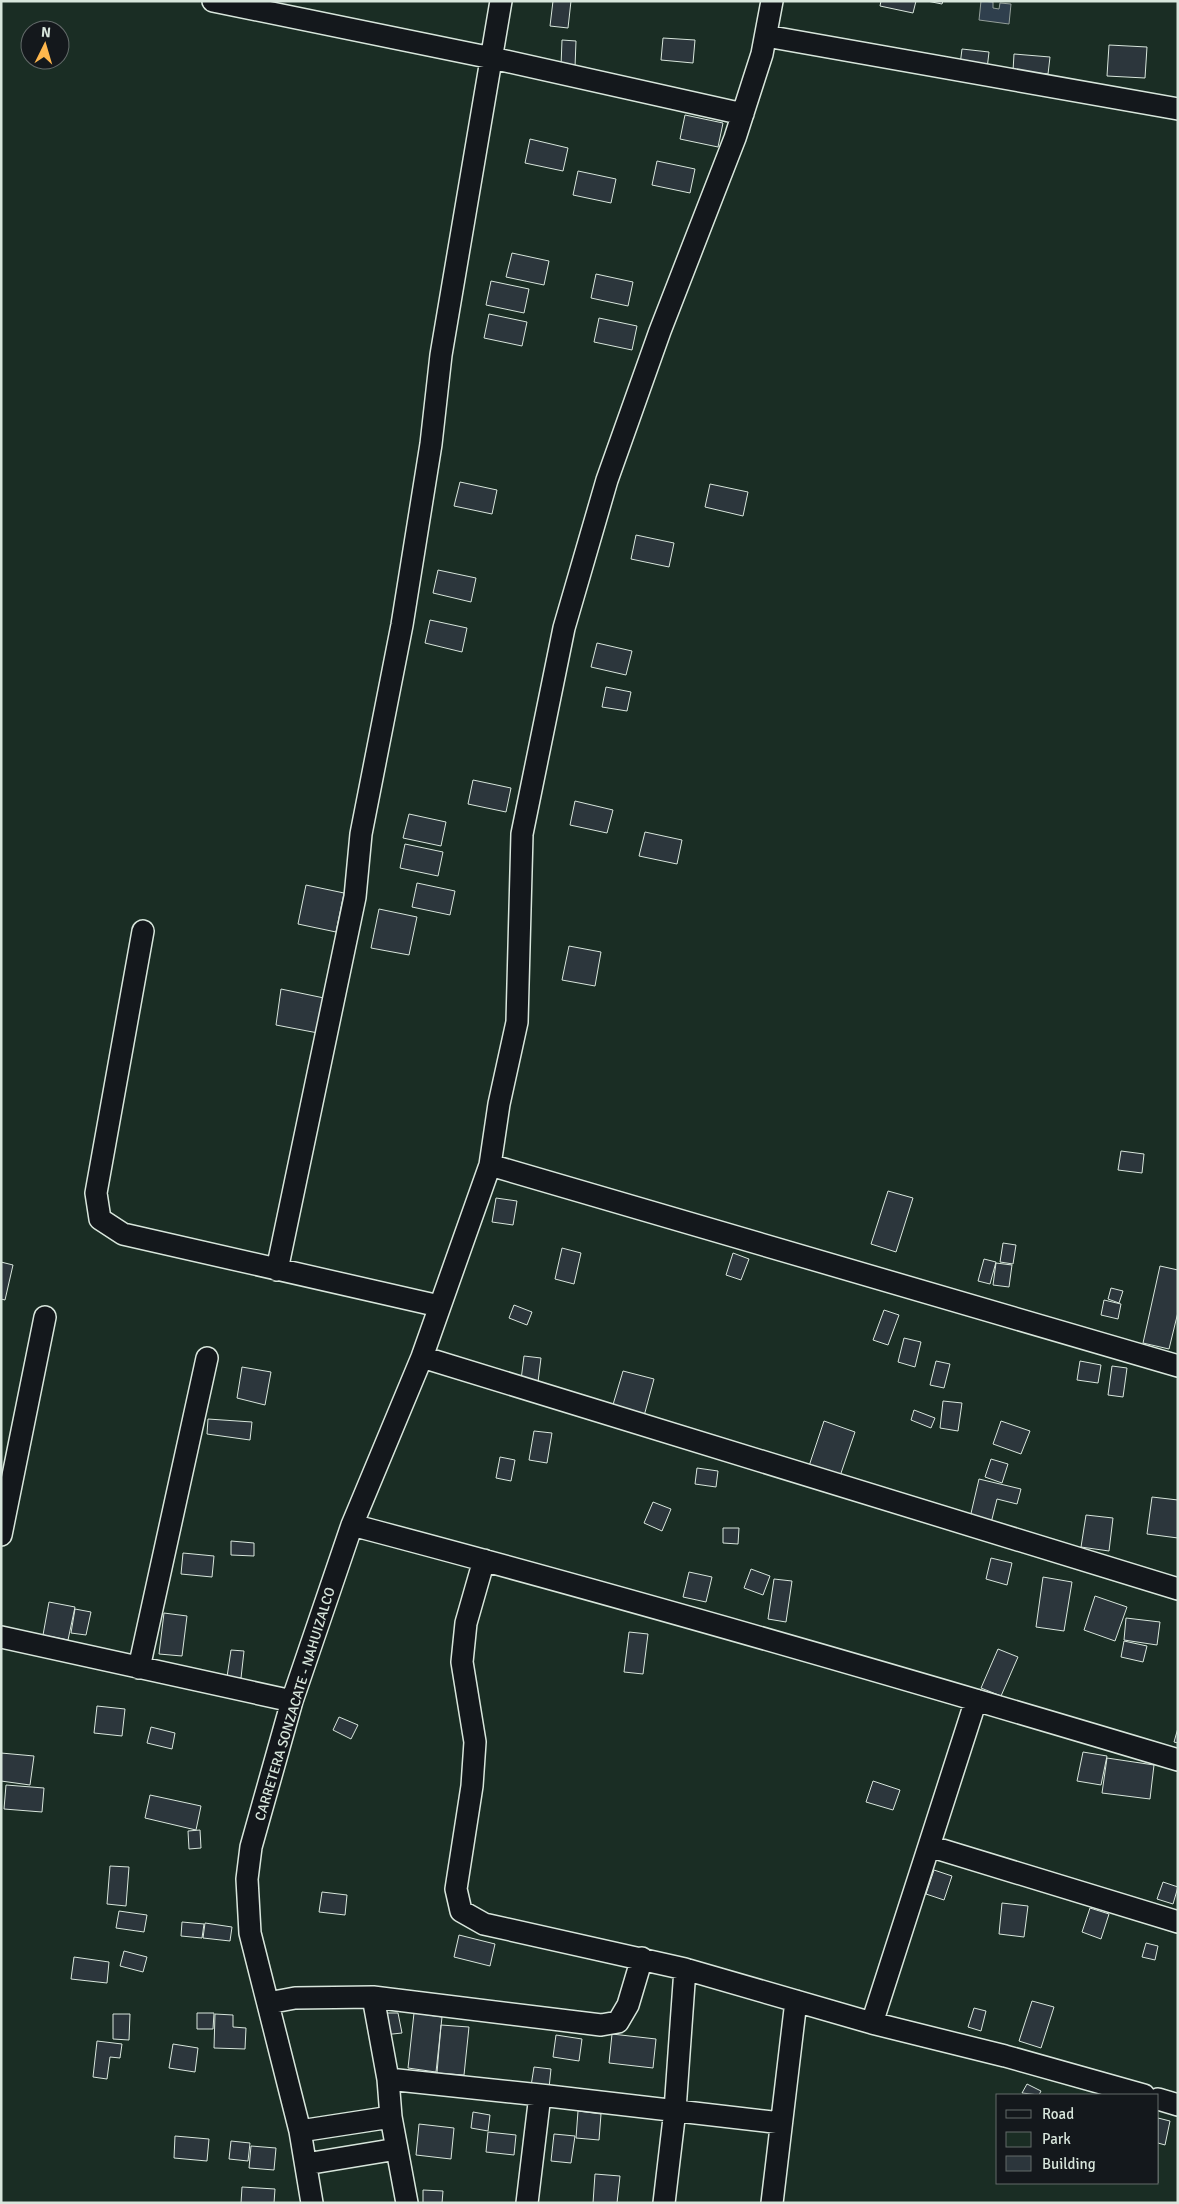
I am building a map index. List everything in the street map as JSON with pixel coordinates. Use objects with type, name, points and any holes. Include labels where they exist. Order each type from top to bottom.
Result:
[{"type":"street","points":[[213,1],[492,58],[743,114]]},
{"type":"street","points":[[277,1270],[355,897],[361,834],[402,625],[431,444],[441,355],[501,1]]},
{"type":"street","name":"CARRETERA SONZACATE - NAHUIZALCO","points":[[312,2203],[300,2131],[250,1933],[247,1879],[251,1847],[258,1816],[292,1701],[352,1525],[422,1357],[490,1165],[499,1104],[517,1022],[522,834],[564,628],[607,480],[660,331],[743,114],[762,54],[772,1]]},
{"type":"street","points":[[766,36],[1178,109]]},
{"type":"street","points":[[144,931],[96,1193],[100,1218],[124,1234],[439,1306]]},
{"type":"street","points":[[490,1165],[1178,1366]]},
{"type":"street","points":[[1,1535],[45,1317]]},
{"type":"street","points":[[422,1357],[1178,1589]]},
{"type":"street","points":[[139,1668],[207,1358]]},
{"type":"street","points":[[352,1525],[484,1560],[976,1700],[1178,1760]]},
{"type":"street","points":[[484,1560],[466,1623],[462,1662],[475,1742],[472,1786],[456,1889],[461,1911],[484,1924],[685,1969],[872,2023],[1005,2056],[1140,2094]]},
{"type":"street","points":[[1,1637],[292,1701]]},
{"type":"street","points":[[872,2023],[976,1700]]},
{"type":"street","points":[[929,1846],[1178,1922]]},
{"type":"street","points":[[268,2003],[295,1998],[373,1997],[601,2025],[618,2022],[628,2005],[642,1958]]},
{"type":"street","points":[[664,2203],[675,2110],[685,1969]]},
{"type":"street","points":[[373,1997],[388,2079],[391,2117],[407,2203]]},
{"type":"street","points":[[772,2203],[796,2001]]},
{"type":"street","points":[[388,2079],[781,2123]]},
{"type":"street","points":[[527,2203],[540,2095]]},
{"type":"street","points":[[1159,2099],[1178,2105]]},
{"type":"street","points":[[300,2131],[391,2117]]},
{"type":"street","points":[[306,2164],[397,2149]]},
{"type":"green space","points":[[1,1],[1178,1],[1178,2203],[1,2203]]},
{"type":"water","points":[[981,1],[993,2],[993,8],[999,9],[1000,3],[1011,4],[1009,24],[979,20]]},
{"type":"building","points":[[553,1],[571,1],[568,28],[550,26]]},
{"type":"building","points":[[881,1],[916,1],[913,13],[880,6]]},
{"type":"building","points":[[927,1],[943,1],[942,4]]},
{"type":"building","points":[[663,38],[695,40],[693,63],[661,60]]},
{"type":"building","points":[[562,40],[576,41],[575,67],[561,66]]},
{"type":"building","points":[[1109,45],[1147,47],[1145,78],[1107,76]]},
{"type":"building","points":[[962,49],[989,52],[987,69],[960,65]]},
{"type":"building","points":[[1014,54],[1050,57],[1048,74],[1013,71]]},
{"type":"building","points":[[685,115],[723,123],[718,147],[680,139]]},
{"type":"building","points":[[530,139],[568,148],[563,171],[525,163]]},
{"type":"building","points":[[657,161],[695,169],[690,193],[652,185]]},
{"type":"building","points":[[578,171],[616,179],[611,203],[573,195]]},
{"type":"building","points":[[512,253],[549,261],[544,285],[506,277]]},
{"type":"building","points":[[596,274],[633,282],[628,306],[591,298]]},
{"type":"building","points":[[491,281],[529,289],[524,313],[486,305]]},
{"type":"building","points":[[489,314],[527,322],[522,346],[484,338]]},
{"type":"building","points":[[599,318],[637,326],[632,350],[594,342]]},
{"type":"building","points":[[460,482],[497,490],[492,514],[454,506]]},
{"type":"building","points":[[710,484],[748,492],[743,516],[705,507]]},
{"type":"building","points":[[636,535],[674,543],[669,567],[631,559]]},
{"type":"building","points":[[438,570],[476,578],[471,602],[433,593]]},
{"type":"building","points":[[430,620],[467,628],[462,652],[425,643]]},
{"type":"building","points":[[597,643],[632,651],[626,675],[591,667]]},
{"type":"building","points":[[606,687],[631,692],[627,711],[602,707]]},
{"type":"building","points":[[473,780],[511,788],[506,812],[468,804]]},
{"type":"building","points":[[575,801],[613,810],[607,833],[570,825]]},
{"type":"building","points":[[409,814],[446,822],[441,846],[403,838]]},
{"type":"building","points":[[645,832],[682,840],[677,864],[639,856]]},
{"type":"building","points":[[405,844],[443,852],[438,876],[400,868]]},
{"type":"building","points":[[417,883],[455,891],[450,915],[412,907]]},
{"type":"building","points":[[306,885],[344,893],[336,932],[298,924]]},
{"type":"building","points":[[379,909],[417,917],[409,955],[371,948]]},
{"type":"building","points":[[569,946],[601,952],[595,986],[562,980]]},
{"type":"building","points":[[281,989],[324,998],[318,1033],[276,1025]]},
{"type":"building","points":[[1121,1151],[1144,1154],[1142,1173],[1118,1170]]},
{"type":"building","points":[[888,1191],[913,1198],[896,1252],[871,1244]]},
{"type":"building","points":[[496,1198],[517,1201],[513,1225],[492,1222]]},
{"type":"building","points":[[1003,1243],[1016,1245],[1013,1264],[1000,1262]]},
{"type":"building","points":[[562,1248],[581,1253],[574,1284],[555,1279]]},
{"type":"building","points":[[733,1253],[749,1259],[741,1280],[726,1275]]},
{"type":"building","points":[[984,1259],[996,1262],[990,1284],[978,1281]]},
{"type":"building","points":[[1,1262],[13,1265],[5,1300],[1,1299]]},
{"type":"building","points":[[996,1263],[1012,1265],[1009,1287],[993,1285]]},
{"type":"building","points":[[1160,1266],[1178,1270],[1178,1312],[1169,1349],[1143,1343]]},
{"type":"building","points":[[1111,1288],[1123,1291],[1119,1303],[1108,1299]]},
{"type":"building","points":[[1104,1300],[1121,1304],[1118,1319],[1101,1315]]},
{"type":"building","points":[[514,1305],[532,1312],[527,1325],[509,1318]]},
{"type":"building","points":[[884,1310],[899,1315],[888,1345],[873,1340]]},
{"type":"building","points":[[904,1338],[921,1342],[915,1367],[898,1362]]},
{"type":"building","points":[[524,1356],[541,1358],[538,1382],[521,1380]]},
{"type":"building","points":[[936,1361],[950,1364],[944,1388],[930,1385]]},
{"type":"building","points":[[1080,1361],[1101,1365],[1098,1383],[1077,1380]]},
{"type":"building","points":[[1112,1366],[1127,1368],[1123,1397],[1108,1395]]},
{"type":"building","points":[[242,1367],[271,1372],[265,1405],[237,1398]]},
{"type":"building","points":[[623,1371],[654,1379],[644,1416],[612,1408]]},
{"type":"building","points":[[943,1401],[962,1403],[958,1431],[940,1428]]},
{"type":"building","points":[[914,1410],[935,1418],[931,1428],[911,1420]]},
{"type":"building","points":[[208,1419],[252,1422],[250,1440],[207,1434]]},
{"type":"building","points":[[824,1421],[855,1432],[839,1479],[808,1469]]},
{"type":"building","points":[[1001,1421],[1030,1431],[1021,1454],[993,1444]]},
{"type":"building","points":[[534,1431],[552,1433],[547,1463],[529,1460]]},
{"type":"building","points":[[500,1457],[515,1460],[511,1481],[496,1478]]},
{"type":"building","points":[[991,1459],[1008,1464],[1002,1483],[985,1477]]},
{"type":"building","points":[[697,1468],[718,1471],[716,1487],[695,1484]]},
{"type":"building","points":[[979,1479],[1021,1489],[1017,1504],[997,1499],[990,1527],[969,1522]]},
{"type":"building","points":[[1152,1497],[1178,1500],[1178,1538],[1147,1534]]},
{"type":"building","points":[[653,1502],[671,1509],[662,1531],[644,1523]]},
{"type":"building","points":[[1086,1515],[1113,1518],[1109,1551],[1081,1547]]},
{"type":"building","points":[[723,1528],[739,1528],[738,1544],[723,1543]]},
{"type":"building","points":[[231,1541],[254,1543],[254,1556],[231,1555]]},
{"type":"building","points":[[183,1553],[214,1556],[212,1577],[181,1574]]},
{"type":"building","points":[[991,1558],[1012,1563],[1007,1585],[986,1579]]},
{"type":"building","points":[[751,1569],[770,1576],[763,1595],[744,1588]]},
{"type":"building","points":[[689,1572],[712,1577],[706,1602],[683,1597]]},
{"type":"building","points":[[1043,1577],[1072,1582],[1064,1631],[1036,1627]]},
{"type":"building","points":[[774,1579],[792,1581],[786,1622],[768,1619]]},
{"type":"building","points":[[1095,1596],[1127,1607],[1115,1641],[1084,1630]]},
{"type":"building","points":[[49,1602],[75,1607],[68,1640],[43,1635]]},
{"type":"building","points":[[75,1609],[91,1612],[86,1635],[71,1633]]},
{"type":"building","points":[[164,1613],[187,1616],[182,1656],[159,1654]]},
{"type":"building","points":[[1126,1618],[1160,1622],[1157,1645],[1124,1640]]},
{"type":"building","points":[[629,1632],[648,1634],[643,1674],[624,1672]]},
{"type":"building","points":[[1124,1641],[1147,1646],[1143,1662],[1121,1657]]},
{"type":"building","points":[[998,1649],[1018,1657],[1001,1696],[981,1688]]},
{"type":"building","points":[[231,1650],[244,1651],[241,1678],[227,1677]]},
{"type":"building","points":[[97,1706],[125,1709],[122,1736],[94,1733]]},
{"type":"building","points":[[339,1717],[358,1725],[351,1739],[333,1730]]},
{"type":"building","points":[[151,1727],[175,1733],[172,1749],[147,1743]]},
{"type":"building","points":[[1178,1728],[1178,1743],[1174,1742]]},
{"type":"building","points":[[1083,1752],[1107,1756],[1101,1785],[1077,1781]]},
{"type":"building","points":[[1,1753],[34,1756],[30,1785],[1,1781]]},
{"type":"building","points":[[1107,1758],[1154,1765],[1150,1799],[1102,1793]]},
{"type":"building","points":[[873,1781],[900,1790],[893,1810],[866,1802]]},
{"type":"building","points":[[6,1785],[44,1788],[42,1812],[4,1809]]},
{"type":"building","points":[[150,1795],[201,1806],[196,1830],[145,1818]]},
{"type":"building","points":[[200,1830],[201,1848],[189,1849],[188,1831]]},
{"type":"building","points":[[110,1866],[129,1867],[126,1906],[107,1904]]},
{"type":"building","points":[[934,1870],[952,1876],[944,1900],[926,1894]]},
{"type":"building","points":[[1163,1882],[1178,1887],[1173,1904],[1157,1899]]},
{"type":"building","points":[[322,1892],[347,1895],[345,1915],[319,1912]]},
{"type":"building","points":[[1002,1903],[1028,1906],[1024,1937],[999,1934]]},
{"type":"building","points":[[1090,1908],[1109,1914],[1101,1939],[1082,1932]]},
{"type":"building","points":[[119,1911],[147,1915],[144,1932],[116,1928]]},
{"type":"building","points":[[182,1922],[204,1924],[202,1938],[181,1936]]},
{"type":"building","points":[[205,1923],[232,1927],[230,1941],[203,1938]]},
{"type":"building","points":[[459,1935],[495,1944],[490,1966],[454,1957]]},
{"type":"building","points":[[1146,1943],[1158,1946],[1155,1960],[1142,1957]]},
{"type":"building","points":[[124,1951],[147,1957],[143,1972],[120,1966]]},
{"type":"building","points":[[74,1957],[109,1962],[107,1983],[71,1979]]},
{"type":"building","points":[[1032,2001],[1054,2007],[1041,2048],[1019,2041]]},
{"type":"building","points":[[974,2008],[986,2011],[981,2031],[968,2027]]},
{"type":"building","points":[[197,2013],[214,2013],[213,2029],[197,2029]]},
{"type":"building","points":[[379,2013],[398,2013],[402,2033],[383,2035]]},
{"type":"building","points":[[414,2013],[442,2017],[436,2072],[408,2068]]},
{"type":"building","points":[[113,2014],[130,2014],[129,2040],[113,2039]]},
{"type":"building","points":[[215,2014],[233,2015],[233,2027],[246,2028],[245,2049],[214,2048]]},
{"type":"building","points":[[441,2025],[469,2027],[464,2075],[437,2073]]},
{"type":"building","points":[[612,2034],[656,2039],[653,2068],[609,2063]]},
{"type":"building","points":[[556,2035],[582,2039],[579,2061],[553,2057]]},
{"type":"building","points":[[97,2041],[122,2044],[120,2058],[110,2057],[107,2079],[93,2077]]},
{"type":"building","points":[[173,2044],[198,2048],[195,2072],[169,2068]]},
{"type":"building","points":[[534,2067],[551,2069],[549,2088],[531,2086]]},
{"type":"building","points":[[1027,2084],[1041,2091],[1040,2094],[1022,2093]]},
{"type":"building","points":[[578,2111],[601,2114],[599,2140],[576,2138]]},
{"type":"building","points":[[473,2112],[490,2115],[488,2131],[471,2128]]},
{"type":"building","points":[[1159,2118],[1170,2121],[1165,2145],[1159,2143]]},
{"type":"building","points":[[419,2124],[454,2128],[451,2159],[416,2155]]},
{"type":"building","points":[[488,2132],[516,2135],[514,2155],[486,2152]]},
{"type":"building","points":[[554,2134],[575,2136],[571,2163],[551,2161]]},
{"type":"building","points":[[175,2136],[209,2139],[207,2161],[174,2158]]},
{"type":"building","points":[[231,2141],[250,2143],[248,2161],[229,2159]]},
{"type":"building","points":[[251,2146],[276,2148],[274,2170],[249,2168]]},
{"type":"building","points":[[595,2174],[620,2176],[617,2203],[593,2203]]},
{"type":"building","points":[[242,2187],[275,2189],[274,2203],[241,2203]]},
{"type":"building","points":[[423,2190],[443,2191],[442,2203],[423,2203]]}]
